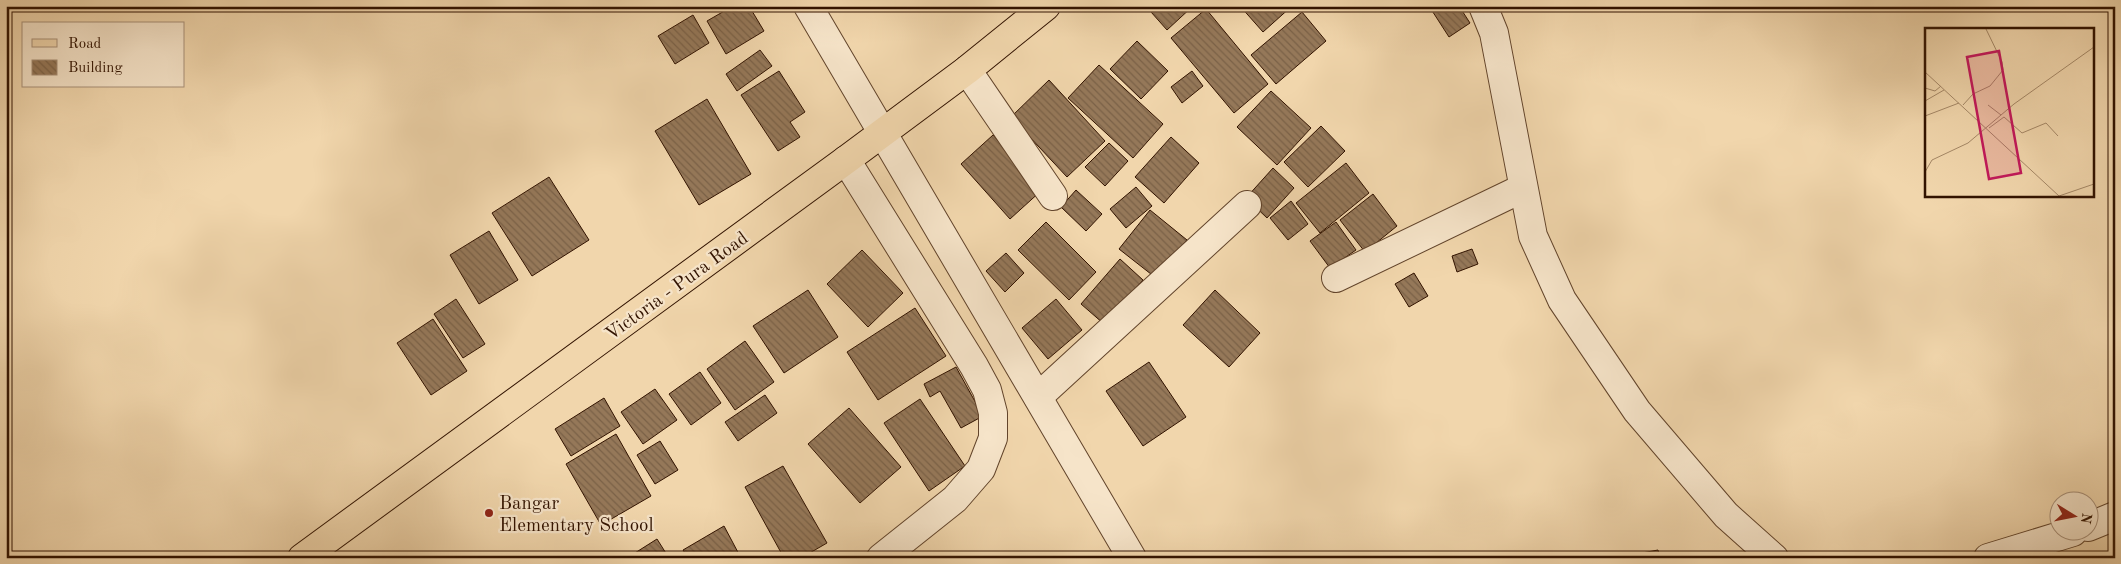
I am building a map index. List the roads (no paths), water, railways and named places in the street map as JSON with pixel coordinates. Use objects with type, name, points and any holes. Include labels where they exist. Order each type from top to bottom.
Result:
[{"type":"main road","name":"Victoria - Pura Road","points":[[302,558],[846,160],[967,70],[1046,6]]},
{"type":"street","points":[[808,6],[1132,558]]},
{"type":"street","points":[[1483,6],[1494,33],[1533,236],[1562,300],[1637,411],[1726,515],[1774,558]]},
{"type":"street","points":[[967,70],[1053,196]]},
{"type":"street","points":[[846,160],[974,366],[987,390],[993,413],[992,438],[981,469],[955,498],[881,558]]},
{"type":"street","points":[[1336,278],[1523,188]]},
{"type":"street","points":[[1038,398],[1246,205]]},
{"type":"street","points":[[2098,523],[2115,516]]},
{"type":"street","points":[[1988,558],[2048,540]]},
{"type":"place","name":"Bangar Elementary School","points":[[489,513]]}]
